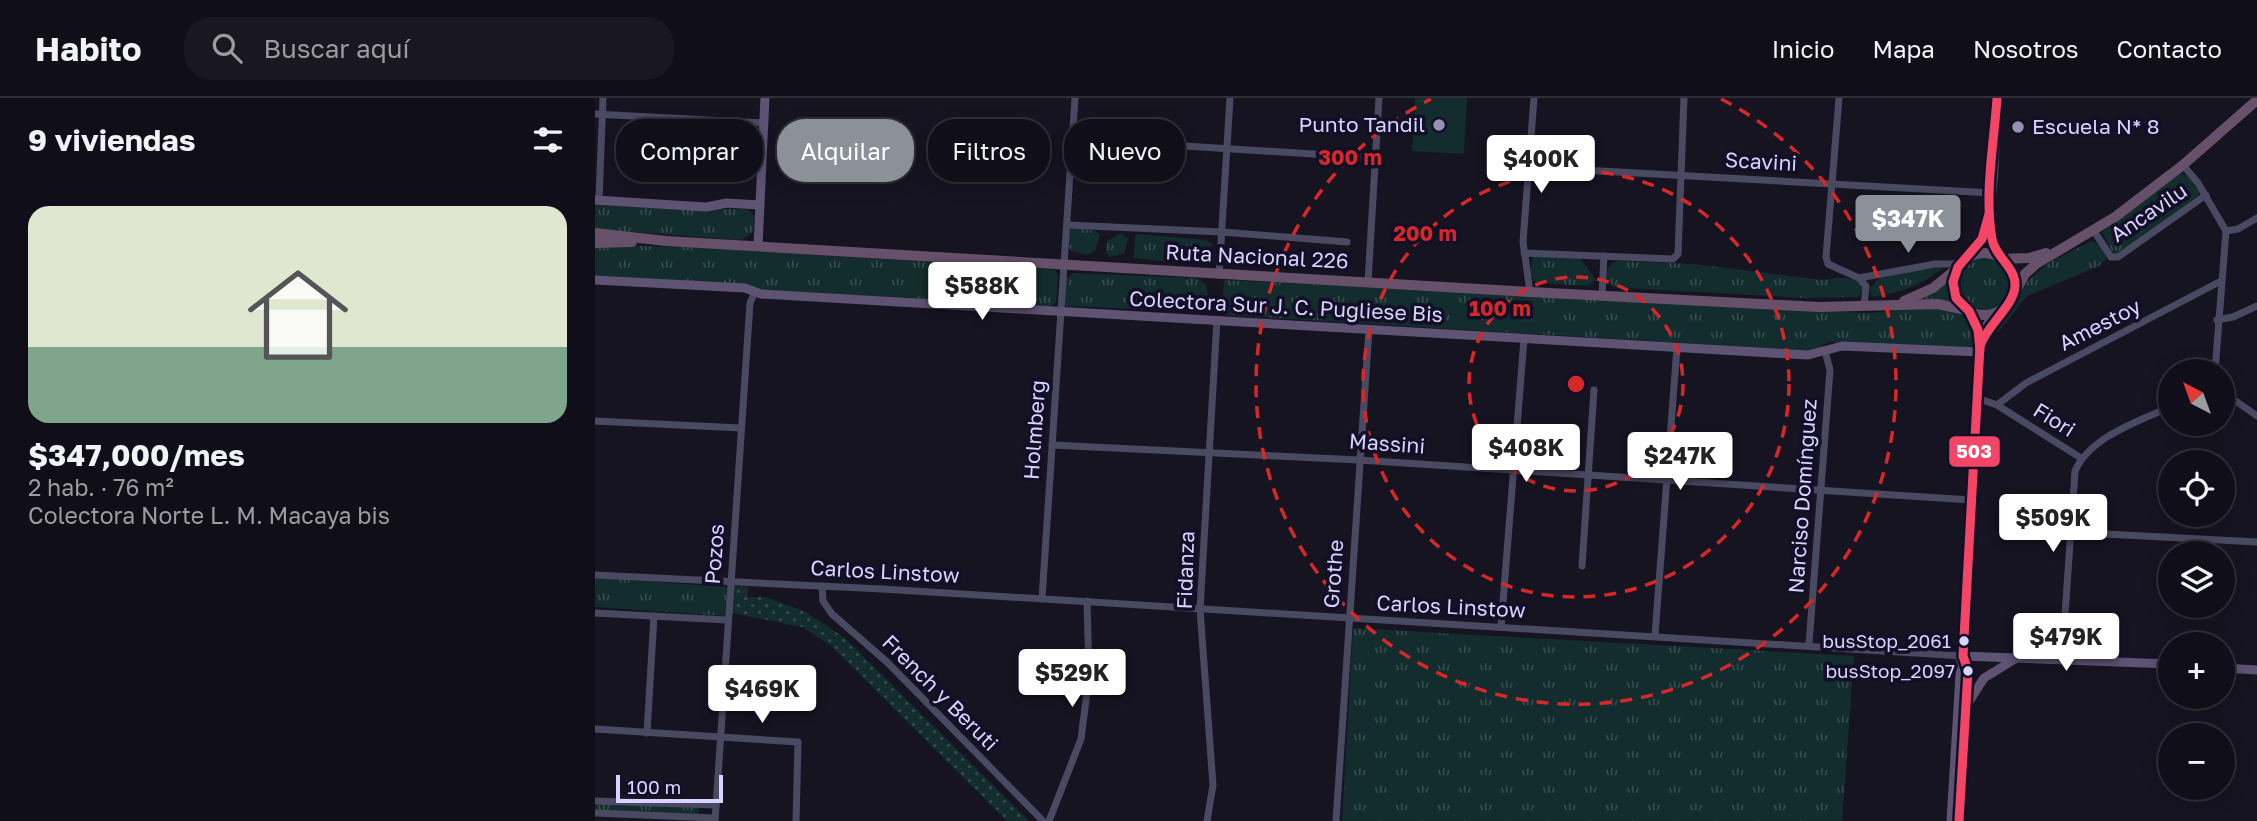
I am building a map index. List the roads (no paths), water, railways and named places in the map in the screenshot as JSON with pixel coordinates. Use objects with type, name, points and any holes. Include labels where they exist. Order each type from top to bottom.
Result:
[{"type":"highway","name":"Ruta Nacional 226","points":[[595,233],[666,241],[1530,292],[1819,307],[1938,304],[1987,315],[2003,309],[2025,274],[2059,250],[2094,231],[2183,165],[2257,100]]},
{"type":"highway","name":"Ruta Nacional 226","points":[[595,243],[666,241]]},
{"type":"highway","name":"Ruta Nacional 226","points":[[1888,305],[1920,295],[1980,253],[2029,258],[2059,250]]},
{"type":"highway","points":[[2000,257],[2015,278],[2013,295]]},
{"type":"highway","points":[[1961,264],[1953,290],[1967,311]]},
{"type":"main road","points":[[758,246],[765,98]]},
{"type":"main road","points":[[597,200],[706,207],[727,203],[759,205]]},
{"type":"main road","name":"Colectora Sur J. C. Pugliese Bis","points":[[595,280],[745,288],[755,292],[1060,312],[1808,355],[1842,346],[1980,349]]},
{"type":"main road","points":[[1980,349],[1988,323],[2003,309]]},
{"type":"main road","points":[[1951,821],[1980,349],[1978,330],[1967,311]]},
{"type":"main road","points":[[1959,821],[1968,671],[1963,656]]},
{"type":"main road","name":"Carlos Linstow","points":[[1963,656],[2158,663]]},
{"type":"main road","points":[[1965,711],[1984,678],[1997,667],[2020,657]]},
{"type":"main road","points":[[2235,669],[2257,670]]},
{"type":"street","points":[[597,200],[599,114],[603,98]]},
{"type":"street","name":"Holmberg","points":[[1074,119],[1075,98]]},
{"type":"street","points":[[1220,275],[1230,98]]},
{"type":"street","points":[[1368,282],[1379,98]]},
{"type":"street","points":[[1530,292],[1524,253],[1534,98]]},
{"type":"street","points":[[1524,253],[1673,259],[1678,254],[1684,98]]},
{"type":"street","points":[[1839,98],[1826,257],[1828,264],[1859,278],[1866,286],[1864,306]]},
{"type":"street","points":[[1997,98],[1990,210],[1992,243],[2000,257]]},
{"type":"street","points":[[599,114],[764,123]]},
{"type":"street","points":[[1185,145],[1375,158]]},
{"type":"street","points":[[2183,165],[2206,195],[2226,231],[2215,359]]},
{"type":"street","name":"Scavini","points":[[1528,167],[1991,193]]},
{"type":"street","name":"Holmberg","points":[[1042,598],[1070,182]]},
{"type":"street","name":"Ancavilu","points":[[2094,231],[2111,257],[2117,257],[2206,195]]},
{"type":"street","points":[[1859,278],[1935,264],[1961,264],[1982,239],[1990,210]]},
{"type":"street","points":[[2226,231],[2238,229],[2257,218]]},
{"type":"street","points":[[1067,225],[1222,232],[1347,242]]},
{"type":"street","points":[[1602,295],[1604,256]]},
{"type":"street","name":"Amestoy","points":[[1997,405],[2026,383],[2221,282]]},
{"type":"street","name":"Pozos","points":[[715,819],[740,428],[750,303],[755,292]]},
{"type":"street","points":[[2217,320],[2233,317],[2257,306]]},
{"type":"street","name":"Fidanza","points":[[1207,821],[1213,785],[1200,609],[1217,320]]},
{"type":"street","name":"Grothe","points":[[1336,821],[1369,329]]},
{"type":"street","points":[[1501,627],[1524,339]]},
{"type":"street","points":[[1655,635],[1677,347]]},
{"type":"street","name":"Narciso Domínguez","points":[[1809,644],[1830,370],[1825,351]]},
{"type":"street","points":[[1582,566],[1594,390]]},
{"type":"street","name":"Fiori","points":[[1977,398],[1997,405],[2081,458],[2075,471],[2069,532],[2062,658]]},
{"type":"street","points":[[2235,400],[2257,416]]},
{"type":"street","points":[[2081,458],[2094,445],[2158,413]]},
{"type":"street","points":[[595,421],[740,428]]},
{"type":"street","name":"Massini","points":[[1052,445],[1359,460],[1971,500]]},
{"type":"street","points":[[2069,532],[2257,542]]},
{"type":"street","name":"Carlos Linstow","points":[[595,575],[1042,598],[1349,619],[1809,644],[1963,656]]},
{"type":"street","name":"French y Beruti","points":[[822,586],[824,601],[832,614],[887,662],[1043,821]]},
{"type":"street","points":[[1049,821],[1081,739],[1089,676],[1087,601]]},
{"type":"street","points":[[595,613],[727,620]]},
{"type":"street","points":[[647,733],[653,616]]},
{"type":"street","points":[[595,729],[798,742],[796,821]]},
{"type":"street","points":[[595,801],[716,805]]},
{"type":"street","points":[[595,813],[715,819]]},
{"type":"place","name":"Punto Tandil","points":[[1439,125]]},
{"type":"place","name":"Escuela N* 8","points":[[2018,127]]},
{"type":"place","name":"busStop_2061","points":[[1964,641]]},
{"type":"place","name":"busStop_2097","points":[[1968,671]]}]
